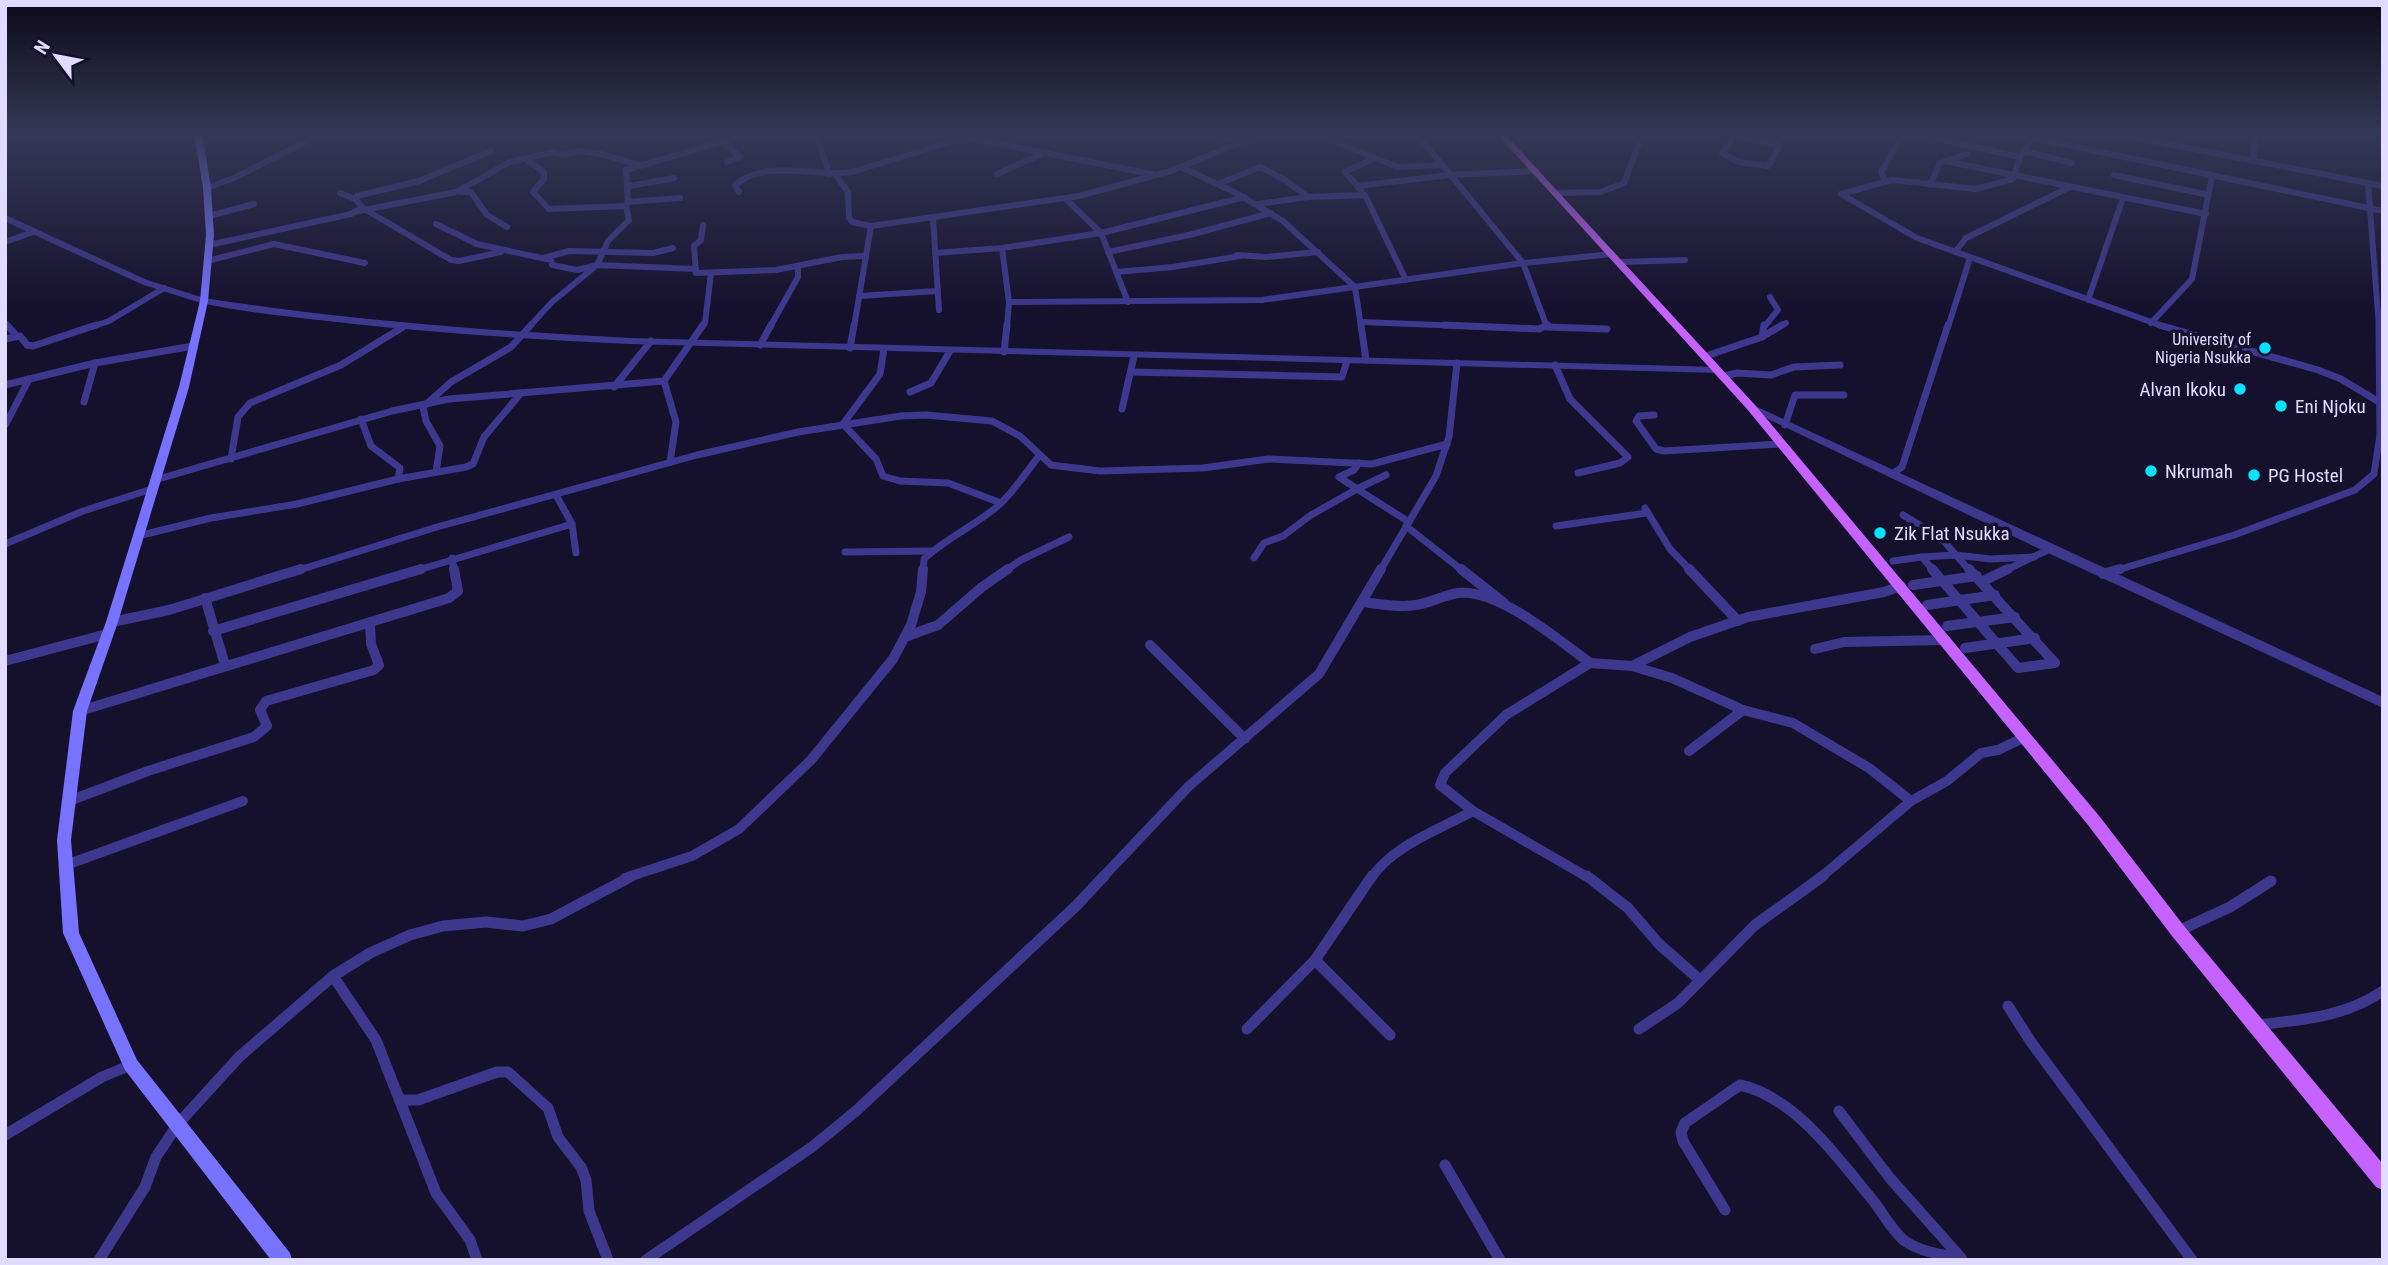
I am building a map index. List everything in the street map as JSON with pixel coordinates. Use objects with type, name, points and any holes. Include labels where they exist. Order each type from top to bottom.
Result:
[{"type":"main road","points":[[207,192],[209,245],[204,301],[154,485],[80,710],[64,840],[71,933],[131,1065],[283,1260]]},
{"type":"main road","points":[[1556,193],[1706,356],[1907,585],[2178,931],[2383,1180]]},
{"type":"street","points":[[355,199],[370,192]]},
{"type":"street","points":[[209,245],[456,192]]},
{"type":"street","points":[[471,192],[486,215],[507,227]]},
{"type":"street","points":[[533,192],[549,208],[680,198]]},
{"type":"street","points":[[436,472],[440,446],[426,421],[423,407],[451,382],[503,353],[524,335],[552,302],[597,265],[601,252],[629,220],[628,192]]},
{"type":"street","points":[[848,192],[849,218],[852,222],[871,226],[1066,199],[1095,192]]},
{"type":"street","points":[[1235,192],[1271,213],[1318,252],[1355,288],[1366,360]]},
{"type":"street","points":[[1301,192],[1308,197]]},
{"type":"street","points":[[1362,192],[1406,280]]},
{"type":"street","points":[[1465,192],[1523,263],[1544,312],[1547,327]]},
{"type":"street","points":[[1556,193],[1570,192]]},
{"type":"street","points":[[1844,192],[1841,194],[1842,197],[1917,238],[2151,323],[2318,370],[2341,379],[2381,407]]},
{"type":"street","points":[[1955,252],[1966,238],[2060,192]]},
{"type":"street","points":[[2094,192],[2206,214]]},
{"type":"street","points":[[2194,192],[2208,195]]},
{"type":"street","points":[[2151,323],[2192,279],[2209,192]]},
{"type":"street","points":[[2290,192],[2383,211]]},
{"type":"street","points":[[2103,574],[2234,535],[2355,490],[2374,474],[2380,435],[2381,336],[2368,192]]},
{"type":"street","points":[[340,193],[355,199],[364,210],[451,260],[507,251]]},
{"type":"street","points":[[1258,204],[1308,197],[1364,195]]},
{"type":"street","points":[[935,253],[1002,248],[1101,233],[1245,197]]},
{"type":"street","points":[[2088,300],[2123,198]]},
{"type":"street","points":[[1066,199],[1101,233],[1128,302]]},
{"type":"street","points":[[209,216],[254,204]]},
{"type":"street","points":[[1108,252],[1189,235],[1271,213]]},
{"type":"street","points":[[5,218],[144,282],[204,301],[327,320],[403,327],[693,343],[1555,365],[1721,373],[1771,374],[1794,367],[1840,365]]},
{"type":"street","points":[[933,218],[939,310]]},
{"type":"street","points":[[436,224],[469,241],[551,260],[552,265],[567,269],[577,270],[597,265],[696,269]]},
{"type":"street","points":[[703,225],[701,240],[694,246],[696,273],[776,270],[865,256]]},
{"type":"street","points":[[850,348],[871,226]]},
{"type":"street","points":[[5,242],[33,232]]},
{"type":"street","points":[[207,261],[275,244],[365,263]]},
{"type":"street","points":[[542,258],[569,251],[653,253],[673,248]]},
{"type":"street","points":[[1002,248],[1009,302],[1004,352]]},
{"type":"street","points":[[1116,272],[1173,267],[1237,255],[1253,259],[1277,254],[1318,252]]},
{"type":"street","points":[[1009,302],[1262,300],[1523,263],[1616,258],[1685,260]]},
{"type":"street","points":[[1892,474],[1902,467],[1970,258]]},
{"type":"street","points":[[760,345],[798,277],[798,265]]},
{"type":"street","points":[[5,544],[154,485],[361,419],[449,399],[614,387],[664,380],[705,323],[711,273]]},
{"type":"street","points":[[6,324],[27,345],[33,345],[92,328],[163,288]]},
{"type":"street","points":[[859,296],[938,291]]},
{"type":"street","points":[[1762,337],[1764,325],[1772,320],[1777,310],[1770,297]]},
{"type":"street","points":[[1362,323],[1606,329]]},
{"type":"street","points":[[1706,356],[1762,337],[1786,323]]},
{"type":"street","points":[[231,459],[238,417],[250,403],[341,365],[403,327]]},
{"type":"street","points":[[5,339],[16,335]]},
{"type":"street","points":[[614,387],[651,341]]},
{"type":"street","points":[[5,385],[95,363],[193,346]]},
{"type":"street","points":[[843,424],[880,374],[884,349]]},
{"type":"street","points":[[910,392],[926,388],[934,380],[950,351]]},
{"type":"street","points":[[1122,409],[1134,356]]},
{"type":"street","points":[[1131,372],[1342,377],[1347,361]]},
{"type":"street","points":[[84,402],[95,363]]},
{"type":"street","points":[[646,1260],[812,1147],[856,1111],[1077,905],[1189,786],[1318,674],[1436,476],[1447,444],[1457,363]]},
{"type":"street","points":[[1555,365],[1570,399],[1628,457],[1620,463],[1578,473]]},
{"type":"street","points":[[6,424],[29,379]]},
{"type":"street","points":[[664,380],[676,422],[670,462]]},
{"type":"street","points":[[138,536],[211,519],[297,504],[473,464],[484,437],[521,393]]},
{"type":"street","points":[[436,394],[449,399]]},
{"type":"street","points":[[1785,425],[1795,395],[1844,395]]},
{"type":"street","points":[[1751,407],[2383,703]]},
{"type":"street","points":[[5,660],[437,527],[748,442],[843,424],[926,415],[982,420],[1001,424],[1020,436],[1051,465],[1100,471],[1203,468],[1268,459],[1372,464],[1447,444]]},
{"type":"street","points":[[1654,415],[1639,416],[1636,421],[1656,449],[1664,451],[1782,443]]},
{"type":"street","points":[[361,419],[371,446],[400,468],[398,479]]},
{"type":"street","points":[[843,424],[876,459],[883,476],[905,484],[949,483],[1001,503]]},
{"type":"street","points":[[99,1260],[145,1187],[156,1157],[178,1125],[239,1057],[333,976],[380,948],[443,926],[486,922],[523,926],[551,919],[625,878],[650,872],[691,856],[739,829],[811,760],[893,659],[905,636],[921,592],[924,559],[1001,503],[1039,456]]},
{"type":"street","points":[[1359,463],[1354,470],[1339,477],[1408,524],[1512,608],[1590,663],[1632,666],[1672,678],[1743,710],[1793,723],[1869,768],[1911,801]]},
{"type":"street","points":[[1254,558],[1264,543],[1283,536],[1311,515],[1386,475]]},
{"type":"street","points":[[556,495],[572,524],[576,553]]},
{"type":"street","points":[[1556,526],[1646,510],[1670,549],[1738,621]]},
{"type":"street","points":[[1903,515],[1941,538],[2055,663],[2021,669],[1996,644],[1922,557]]},
{"type":"street","points":[[212,631],[572,524]]},
{"type":"street","points":[[905,636],[938,625],[982,587],[1021,560],[1069,537]]},
{"type":"street","points":[[1632,666],[1690,637],[1738,621],[1907,585],[1980,578],[2050,549]]},
{"type":"street","points":[[845,552],[932,551]]},
{"type":"street","points":[[1893,561],[1956,555],[1990,559],[2034,557]]},
{"type":"street","points":[[80,710],[370,624],[455,595],[458,591],[452,558]]},
{"type":"street","points":[[1362,602],[1412,606],[1458,593],[1475,594],[1512,608]]},
{"type":"street","points":[[1927,605],[1995,595]]},
{"type":"street","points":[[205,598],[212,631],[225,665]]},
{"type":"street","points":[[1815,649],[1844,642],[1946,633],[1978,622],[2015,617]]},
{"type":"street","points":[[69,801],[148,771],[254,737],[267,726],[260,710],[265,701],[374,670],[379,665],[371,644],[370,624]]},
{"type":"street","points":[[1965,648],[2035,638]]},
{"type":"street","points":[[1150,645],[1179,670],[1245,739]]},
{"type":"street","points":[[1590,663],[1506,715],[1445,773],[1440,785],[1473,811],[1585,875],[1628,908],[1659,944],[1700,980]]},
{"type":"street","points":[[1689,751],[1743,710]]},
{"type":"street","points":[[1639,1029],[1678,1003],[1755,925],[1822,877],[1911,801],[1947,781],[1980,753],[1998,750],[2025,737]]},
{"type":"street","points":[[66,865],[243,801]]},
{"type":"street","points":[[1247,1028],[1315,961],[1381,863],[1399,850],[1473,811]]},
{"type":"street","points":[[2178,931],[2230,907],[2271,881]]},
{"type":"street","points":[[1315,961],[1390,1035]]},
{"type":"street","points":[[333,976],[376,1040],[436,1193],[470,1240],[477,1260]]},
{"type":"street","points":[[2256,1025],[2342,1011],[2381,993]]},
{"type":"street","points":[[2008,1006],[2031,1042],[2192,1260]]},
{"type":"street","points":[[5,1135],[102,1077],[131,1065]]},
{"type":"street","points":[[400,1100],[418,1100],[497,1072],[508,1072],[517,1078],[548,1108],[558,1137],[581,1167],[586,1180],[589,1211],[608,1260]]},
{"type":"street","points":[[1725,1210],[1683,1141],[1681,1132],[1685,1123],[1740,1085],[1746,1085],[1759,1089],[1802,1120],[1836,1156],[1904,1240],[1928,1252],[1961,1259]]},
{"type":"street","points":[[1839,1111],[1889,1177],[1961,1259]]},
{"type":"street","points":[[1445,1165],[1500,1260]]},
{"type":"place","name":"University of Nigeria Nsukka","points":[[2265,348]]},
{"type":"place","name":"Alvan Ikoku","points":[[2240,389]]},
{"type":"place","name":"Eni Njoku","points":[[2281,406]]},
{"type":"place","name":"Nkrumah","points":[[2151,471]]},
{"type":"place","name":"PG Hostel","points":[[2254,475]]},
{"type":"place","name":"Zik Flat Nsukka","points":[[1880,533]]}]
